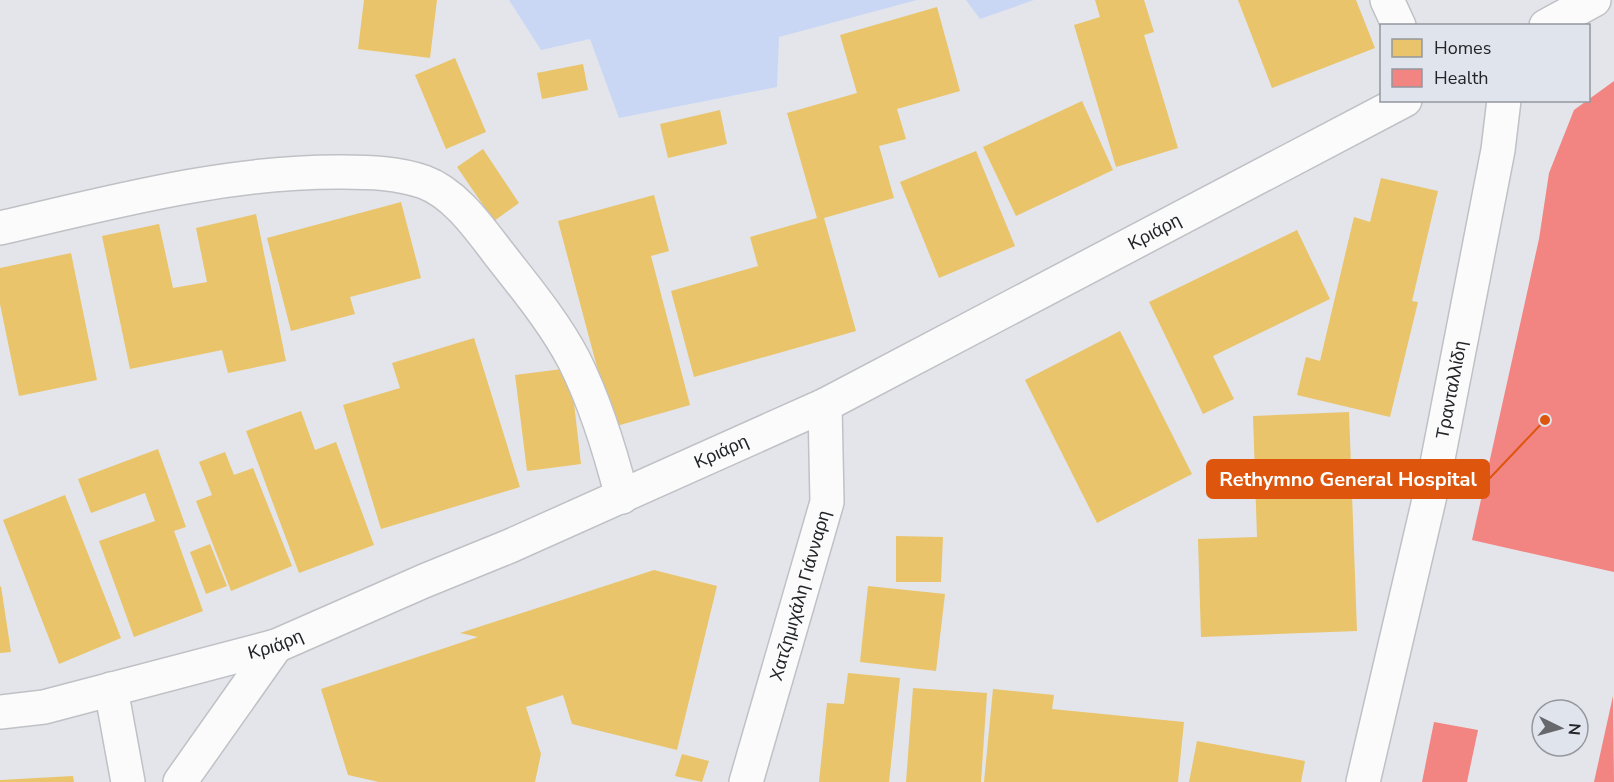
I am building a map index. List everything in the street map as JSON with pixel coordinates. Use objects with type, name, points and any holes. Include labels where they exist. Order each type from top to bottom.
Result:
[{"type":"street","points":[[1387,0],[1398,24]]},
{"type":"street","points":[[1550,24],[1594,0]]},
{"type":"street","name":"Κριάρη","points":[[0,712],[44,707],[276,646],[622,497],[825,405],[1401,102]]},
{"type":"street","name":"Τρανταλλίδη","points":[[1363,782],[1435,474],[1498,150],[1504,102]]},
{"type":"street","points":[[0,228],[121,199],[272,175],[324,172],[369,173],[402,176],[423,182],[448,197],[480,230],[526,288],[564,342],[582,378],[606,440],[622,497]]},
{"type":"street","name":"Χατζημιχάλη Γιάνναρη","points":[[746,782],[827,502],[825,405]]},
{"type":"street","points":[[180,782],[276,646]]},
{"type":"street","points":[[111,689],[128,782]]},
{"type":"shaded area","points":[[509,0],[917,0],[779,37],[777,87],[619,118],[590,39],[541,50]]},
{"type":"shaded area","points":[[966,0],[1034,0],[980,19]]},
{"type":"building: Homes","points":[[364,0],[437,0],[430,58],[358,49]]},
{"type":"building: Homes","points":[[1095,0],[1144,0],[1154,32],[1144,35],[1178,148],[1116,167],[1074,25],[1100,17]]},
{"type":"building: Homes","points":[[1238,0],[1356,0],[1375,48],[1272,88]]},
{"type":"building: Homes","points":[[937,7],[960,91],[897,109],[906,139],[879,146],[894,198],[824,218],[856,331],[694,377],[671,291],[758,266],[750,237],[817,218],[787,113],[857,93],[840,35]]},
{"type":"building: Homes","points":[[455,58],[486,132],[446,149],[415,75]]},
{"type":"building: Homes","points":[[583,64],[588,90],[542,99],[537,73]]},
{"type":"building: Homes","points":[[1082,101],[1113,170],[1016,216],[983,147]]},
{"type":"building: Homes","points":[[720,110],[727,144],[668,158],[660,124]]},
{"type":"building: Homes","points":[[483,149],[519,203],[494,221],[457,167]]},
{"type":"building: Homes","points":[[976,151],[1015,246],[939,278],[900,182]]},
{"type":"building: Homes","points":[[1381,178],[1438,191],[1412,301],[1418,302],[1390,417],[1297,395],[1306,357],[1320,361],[1354,217],[1370,222]]},
{"type":"building: Homes","points":[[654,195],[669,251],[651,256],[690,405],[613,427],[558,221]]},
{"type":"building: Homes","points":[[401,202],[421,278],[350,297],[355,314],[291,331],[267,238]]},
{"type":"building: Homes","points":[[256,214],[286,361],[228,373],[222,350],[130,369],[102,236],[159,224],[173,288],[207,282],[196,228]]},
{"type":"building: Homes","points":[[1297,230],[1330,299],[1213,356],[1234,399],[1203,414],[1149,302]]},
{"type":"building: Homes","points":[[71,253],[97,380],[19,396],[0,304],[0,268]]},
{"type":"building: Homes","points":[[1120,331],[1192,474],[1097,523],[1025,380]]},
{"type":"building: Homes","points":[[474,338],[520,487],[381,529],[343,405],[400,388],[392,363]]},
{"type":"building: Homes","points":[[570,368],[581,464],[527,471],[515,375]]},
{"type":"building: Homes","points":[[301,411],[315,450],[336,442],[374,545],[299,573],[246,431]]},
{"type":"building: Homes","points":[[1349,412],[1357,631],[1201,637],[1198,539],[1257,537],[1253,416]]},
{"type":"building: Homes","points":[[158,449],[186,527],[174,531],[203,611],[134,637],[99,541],[155,521],[145,493],[91,513],[78,479]]},
{"type":"building: Homes","points":[[225,452],[234,475],[253,468],[292,566],[231,591],[196,501],[212,495],[199,462]]},
{"type":"building: Homes","points":[[65,495],[121,638],[59,664],[3,520]]},
{"type":"building: Homes","points":[[896,536],[943,537],[941,582],[896,582]]},
{"type":"building: Homes","points":[[210,544],[227,586],[206,594],[190,552]]},
{"type":"building: Homes","points":[[654,570],[717,586],[677,750],[572,724],[563,695],[526,707],[541,754],[535,782],[379,782],[348,775],[321,689],[478,637],[460,633]]},
{"type":"building: Homes","points":[[868,586],[945,594],[936,671],[860,662]]},
{"type":"building: Homes","points":[[0,587],[11,652],[0,653]]},
{"type":"building: Homes","points":[[848,673],[900,678],[889,782],[819,782],[827,703],[844,704]]},
{"type":"building: Homes","points":[[913,688],[987,693],[981,782],[906,782]]},
{"type":"building: Homes","points":[[993,689],[1054,695],[1052,709],[1184,722],[1178,782],[984,782]]},
{"type":"building: Homes","points":[[1197,741],[1305,761],[1301,782],[1189,782]]},
{"type":"building: Homes","points":[[682,754],[709,761],[702,782],[675,776]]},
{"type":"building: Homes","points":[[73,776],[74,782],[0,782],[0,780]]},
{"type":"building: Health","points":[[1614,81],[1614,572],[1472,540],[1539,239],[1549,173],[1574,110],[1585,102],[1590,102],[1590,98]]},
{"type":"building: Health","points":[[1613,696],[1614,782],[1594,782]]},
{"type":"building: Health","points":[[1434,722],[1478,730],[1467,782],[1422,782]]},
{"type":"place","name":"Rethymno General Hospital","points":[[1545,420]]}]
